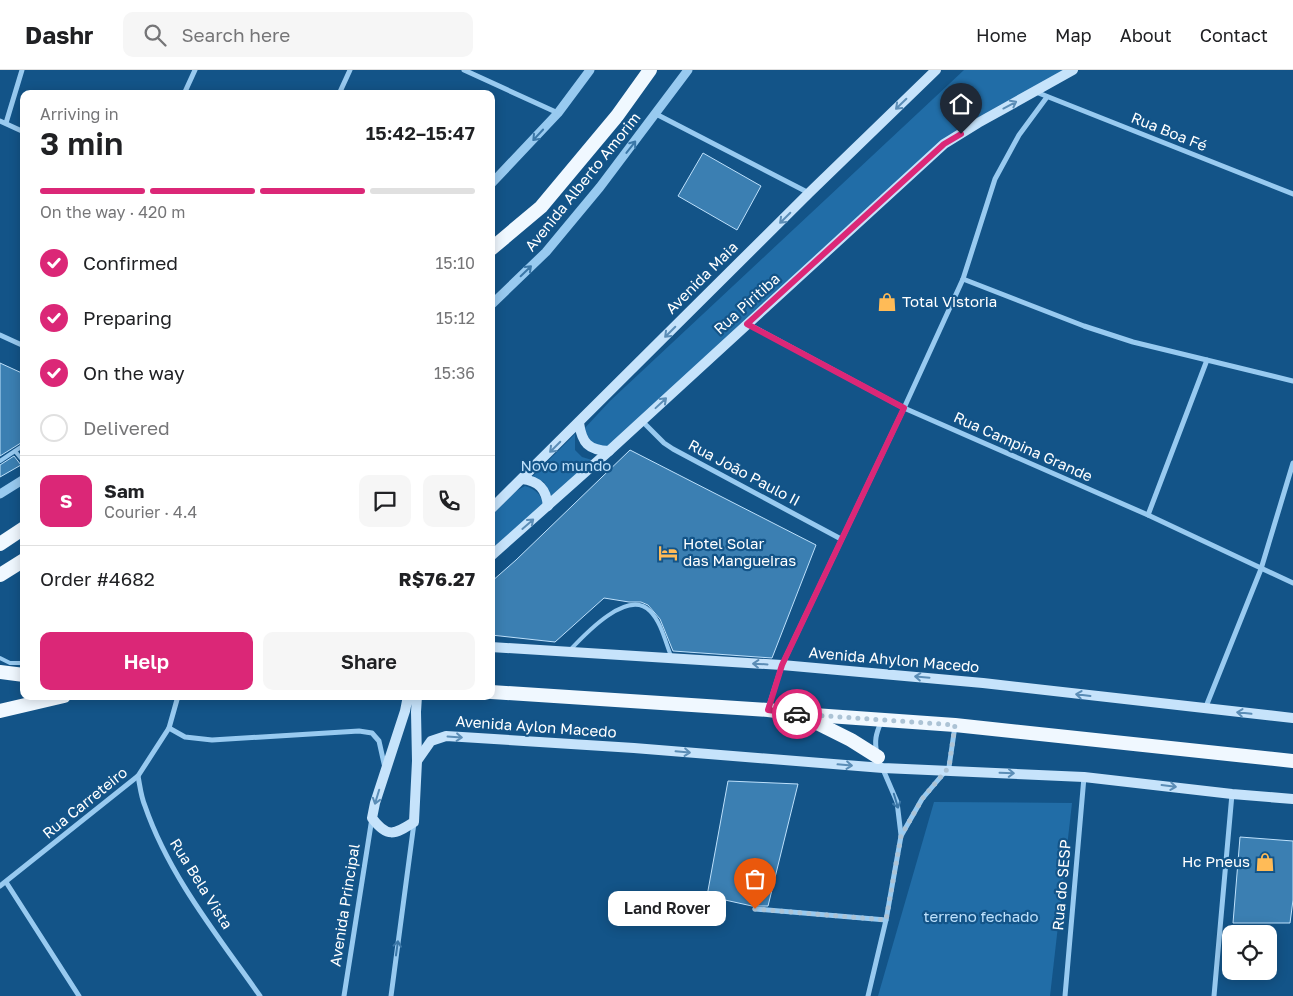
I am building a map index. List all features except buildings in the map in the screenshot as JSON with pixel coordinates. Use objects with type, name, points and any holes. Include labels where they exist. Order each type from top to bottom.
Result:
[{"type":"highway","points":[[495,246],[541,207],[617,116],[650,70]]},
{"type":"highway","points":[[0,544],[20,531]]},
{"type":"highway","points":[[0,575],[20,562]]},
{"type":"highway","points":[[0,672],[20,674]]},
{"type":"highway","points":[[495,692],[768,710],[955,725],[1293,761]]},
{"type":"highway","points":[[0,711],[47,700]]},
{"type":"highway","points":[[800,714],[851,740],[881,763]]},
{"type":"main road","name":"Avenida Maia","points":[[495,505],[936,70]]},
{"type":"main road","name":"Rua Piritiba","points":[[495,552],[642,421],[944,144],[1073,70]]},
{"type":"main road","points":[[579,423],[580,434],[584,443],[591,448],[609,451]]},
{"type":"main road","points":[[522,479],[531,480],[542,486],[548,506]]},
{"type":"main road","name":"Avenida Ahylon Macedo","points":[[495,647],[782,665],[983,683],[1293,718]]},
{"type":"main road","points":[[407,700],[406,711],[372,818],[380,828],[389,832],[402,830],[414,822],[417,760],[417,700]]},
{"type":"main road","name":"Avenida Aylon Macedo","points":[[417,760],[431,741],[446,736],[881,763],[947,771],[1084,777],[1232,794],[1293,798]]},
{"type":"street","points":[[20,130],[3,122],[22,70]]},
{"type":"street","points":[[186,90],[195,70]]},
{"type":"street","points":[[341,90],[350,70]]},
{"type":"street","points":[[464,70],[558,114]]},
{"type":"street","points":[[495,180],[558,114],[590,70]]},
{"type":"street","name":"Avenida Alberto Amorim","points":[[495,301],[546,252],[600,187],[688,70]]},
{"type":"street","name":"Rua Boa Fé","points":[[1036,92],[1293,194]]},
{"type":"street","points":[[768,710],[782,665],[963,279],[995,179],[1019,136],[1047,97]]},
{"type":"street","points":[[656,114],[809,194]]},
{"type":"street","points":[[963,279],[1084,326],[1133,342],[1293,381]]},
{"type":"street","name":"Rua Campina Grande","points":[[747,324],[904,408],[1148,515],[1293,583]]},
{"type":"street","points":[[0,335],[20,344]]},
{"type":"street","points":[[1148,515],[1207,360]]},
{"type":"street","name":"Rua João Paulo II","points":[[642,421],[658,438],[673,449],[841,539]]},
{"type":"street","points":[[1205,709],[1261,569],[1293,463]]},
{"type":"street","points":[[0,494],[20,482]]},
{"type":"street","name":"Rua Carreteiro","points":[[0,886],[138,776],[169,728],[177,700]]},
{"type":"street","points":[[868,996],[886,920],[901,836],[896,802],[875,743],[882,720]]},
{"type":"street","points":[[901,836],[922,799],[947,771],[952,752],[955,725]]},
{"type":"street","points":[[169,728],[185,737],[197,740],[359,731],[372,733],[379,741],[386,771]]},
{"type":"street","name":"Rua Bela Vista","points":[[138,776],[144,805],[155,833],[171,863],[197,907],[260,996]]},
{"type":"street","name":"Rua do SESP","points":[[1065,996],[1084,777]]},
{"type":"street","points":[[1214,996],[1232,794]]},
{"type":"street","name":"Avenida Principal","points":[[344,996],[372,818]]},
{"type":"street","points":[[391,996],[414,822]]},
{"type":"street","points":[[6,882],[79,996]]},
{"type":"street","points":[[755,909],[886,920]]},
{"type":"lane","points":[[0,461],[20,448]]},
{"type":"lane","points":[[15,451],[20,457]]},
{"type":"lane","points":[[569,651],[584,635],[607,616],[626,604],[631,604],[644,606],[655,617],[672,658]]},
{"type":"lane","points":[[0,658],[10,663],[20,663]]},
{"type":"green space","name":"Novo mundo","points":[[964,70],[1070,70],[954,138],[604,452],[593,448],[583,430],[610,401]]},
{"type":"green space","name":"Novo mundo","points":[[575,434],[575,450],[582,457],[592,460],[553,500],[544,482],[532,477]]},
{"type":"green space","name":"Novo mundo","points":[[525,486],[532,489],[541,497],[543,504],[495,549],[495,512],[516,491]]},
{"type":"green space","name":"terreno fechado","points":[[934,802],[1072,803],[1050,996],[878,996]]},
{"type":"way so far","points":[[755,909],[886,920],[901,836],[922,799],[949,767],[955,725],[797,714]]},
{"type":"place","name":"Total Vistoria","points":[[887,302]]},
{"type":"place","name":"Hotel Solar das Mangueiras","points":[[668,553]]},
{"type":"place","name":"Hc Pneus","points":[[1265,862]]},
{"type":"place","name":"Land Rover","points":[[755,909]]},
{"type":"route","points":[[797,714],[768,710],[782,665],[904,408],[747,324],[944,144],[961,134]]}]
